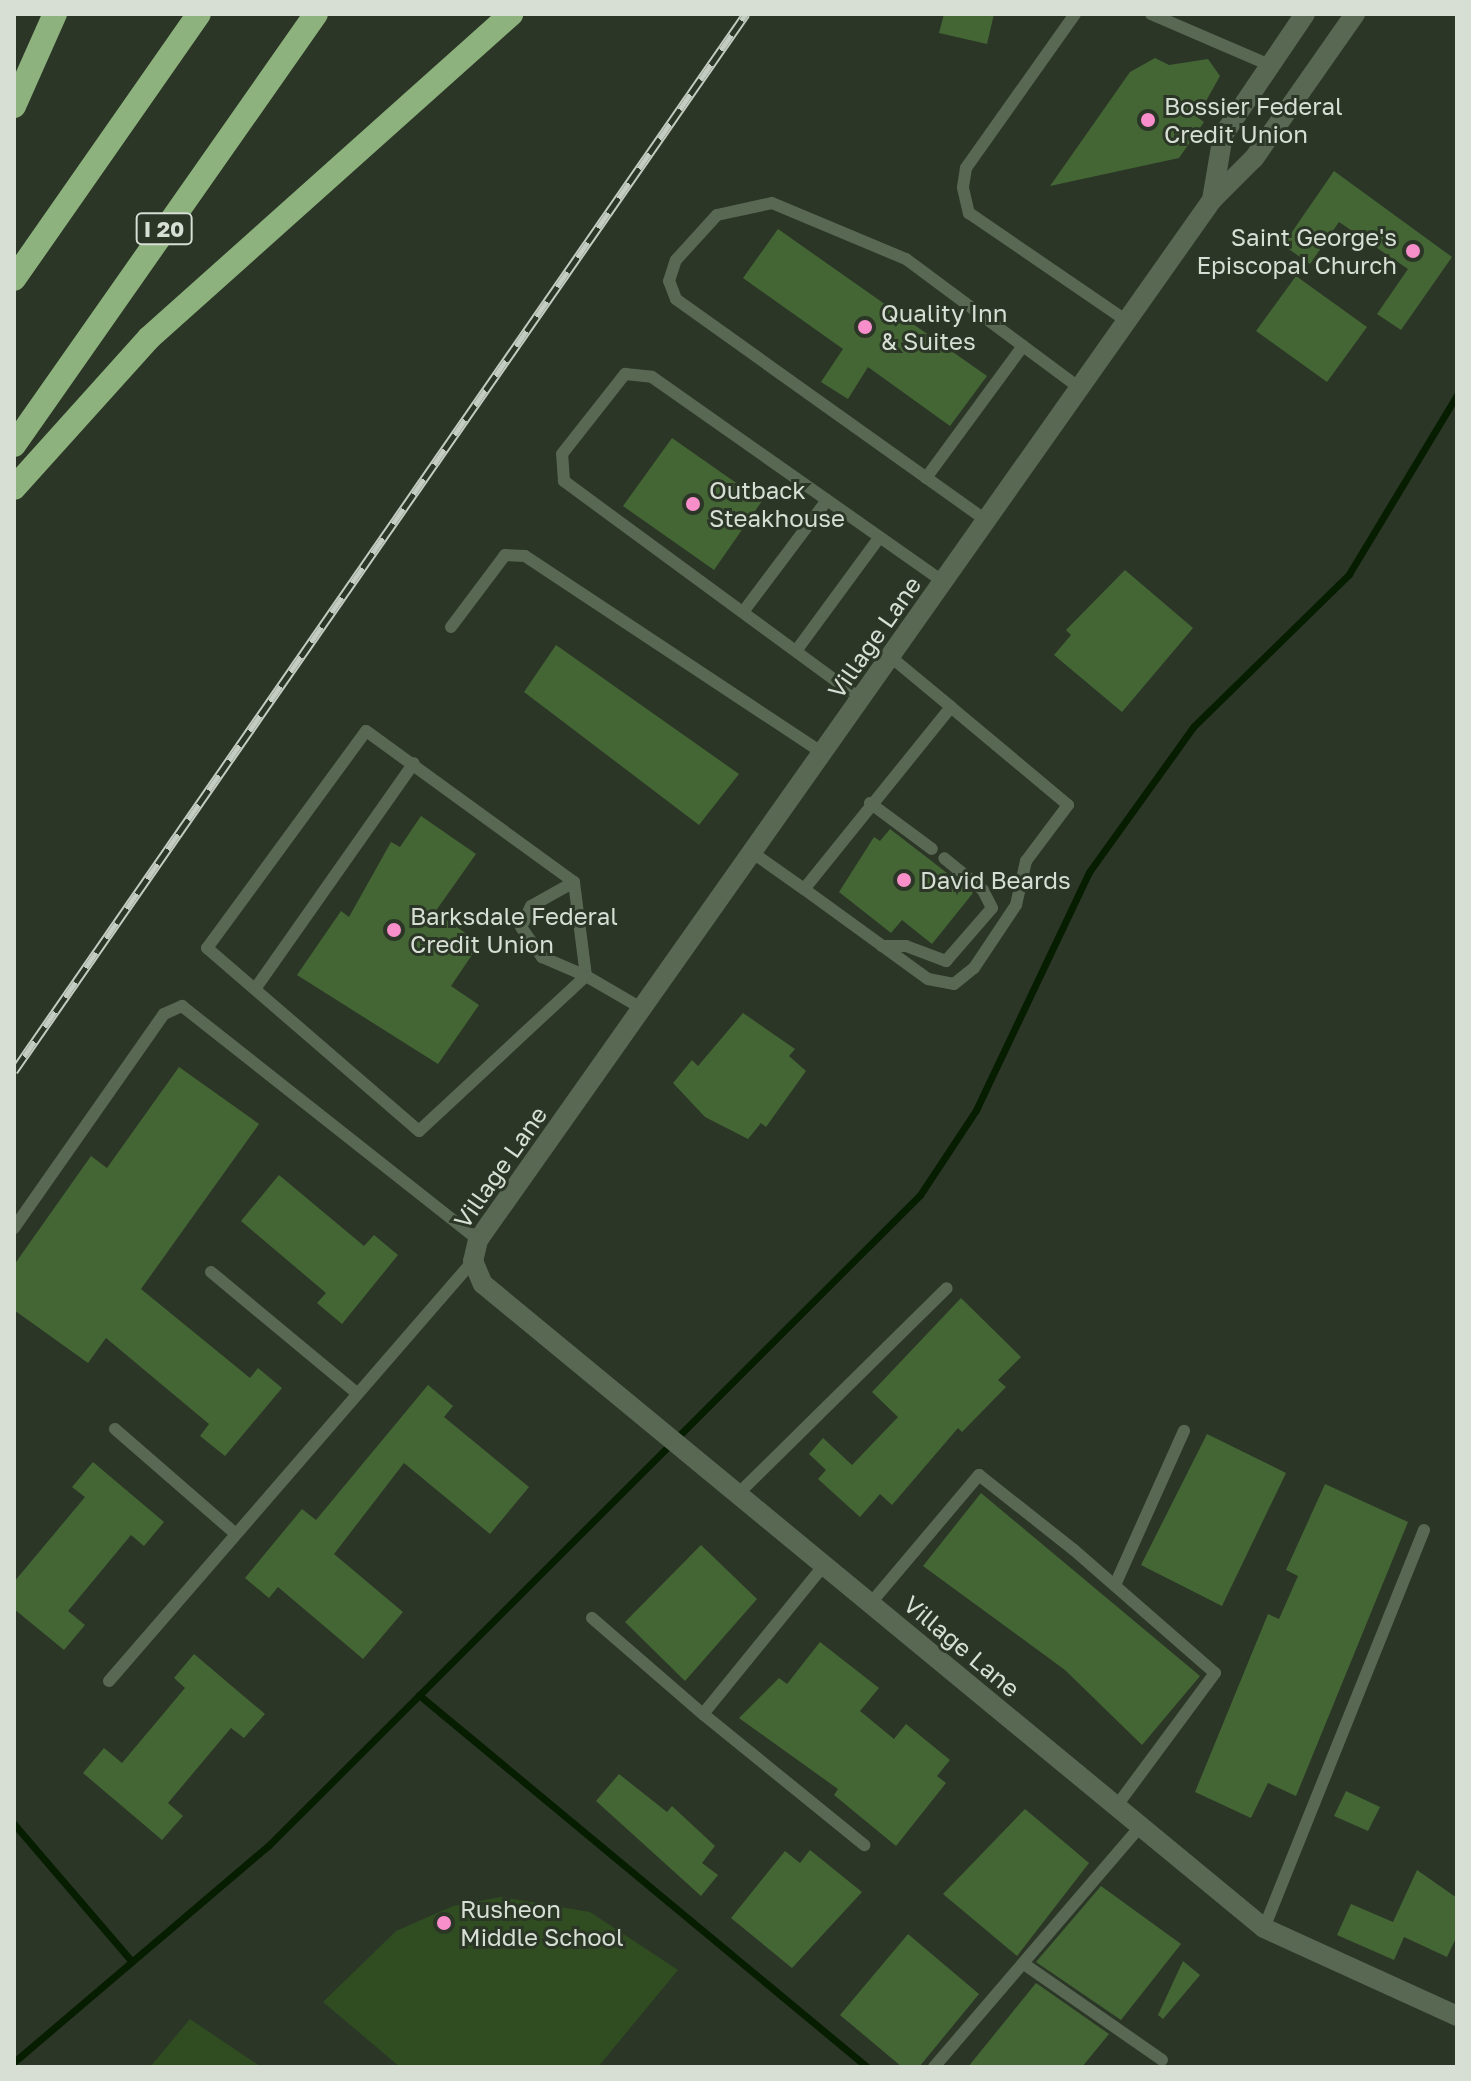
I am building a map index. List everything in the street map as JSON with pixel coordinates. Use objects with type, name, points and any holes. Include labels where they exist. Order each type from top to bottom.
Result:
[{"type":"highway","points":[[14,106],[55,14]]},
{"type":"highway","points":[[14,279],[199,14]]},
{"type":"highway","name":"I 20","points":[[14,445],[316,14]]},
{"type":"highway","points":[[14,488],[149,338],[511,14]]},
{"type":"street","name":"Village Lane","points":[[1212,200],[1223,135],[1305,14]]},
{"type":"street","name":"Village Lane","points":[[1355,14],[1254,158],[1212,200],[945,583],[478,1240],[473,1261],[483,1284],[1264,1928],[1457,2016]]},
{"type":"lane","points":[[1075,14],[966,168],[963,188],[969,213],[1128,322]]},
{"type":"lane","points":[[1151,14],[1272,66]]},
{"type":"lane","points":[[987,521],[676,299],[669,281],[676,260],[717,215],[772,203],[906,259],[1081,389]]},
{"type":"lane","points":[[926,478],[1023,346]]},
{"type":"lane","points":[[862,700],[564,481],[562,454],[633,372],[673,387],[945,583]]},
{"type":"lane","points":[[743,612],[827,500]]},
{"type":"lane","points":[[796,651],[879,538]]},
{"type":"lane","points":[[451,627],[505,555],[525,556],[823,753]]},
{"type":"lane","points":[[753,853],[928,979],[954,984],[974,968],[1016,905],[1026,861],[1068,805],[892,658]]},
{"type":"lane","points":[[804,889],[870,803],[951,707]]},
{"type":"lane","points":[[366,731],[574,882],[586,976],[419,1131],[207,948],[366,731]]},
{"type":"lane","points":[[255,989],[414,763]]},
{"type":"lane","points":[[870,803],[932,849]]},
{"type":"lane","points":[[882,946],[906,946],[946,961],[992,908],[983,890],[944,858]]},
{"type":"lane","points":[[574,882],[531,906],[521,927],[542,957],[586,976],[643,1009]]},
{"type":"lane","points":[[14,1228],[164,1014],[182,1006],[478,1240]]},
{"type":"lane","points":[[109,1681],[473,1261]]},
{"type":"lane","points":[[211,1272],[357,1393]]},
{"type":"lane","points":[[738,1494],[947,1288]]},
{"type":"lane","points":[[115,1429],[236,1534]]},
{"type":"lane","points":[[1115,1585],[1184,1431]]},
{"type":"lane","points":[[870,1604],[979,1475],[1115,1585],[1215,1673],[1115,1808]]},
{"type":"lane","points":[[1264,1928],[1424,1530]]},
{"type":"lane","points":[[703,1714],[824,1565]]},
{"type":"lane","points":[[592,1618],[703,1714],[864,1845]]},
{"type":"lane","points":[[934,2067],[1139,1828]]},
{"type":"lane","points":[[1024,1964],[1162,2060]]},
{"type":"green space","points":[[501,1897],[590,1912],[678,1970],[598,2067],[400,2067],[323,2002],[396,1931],[453,1906]]},
{"type":"green space","points":[[190,2019],[261,2067],[150,2067]]},
{"type":"building","points":[[944,14],[994,14],[987,44],[939,33]]},
{"type":"building","name":"Bossier Federal Credit Union","points":[[1155,58],[1169,65],[1208,59],[1220,76],[1197,117],[1204,122],[1179,158],[1050,186],[1130,72]]},
{"type":"building","name":"Saint George's Episcopal Church","points":[[1334,171],[1452,257],[1401,330],[1377,314],[1408,269],[1339,222],[1310,264],[1283,245]]},
{"type":"building","name":"Quality Inn & Suites","points":[[778,229],[987,376],[950,426],[868,367],[848,399],[821,382],[843,349],[743,278]]},
{"type":"building","points":[[1296,276],[1367,327],[1327,382],[1256,331]]},
{"type":"building","name":"Outback Steakhouse","points":[[672,438],[762,501],[714,570],[623,506]]},
{"type":"building","points":[[1125,570],[1193,628],[1122,712],[1054,655],[1071,635],[1066,630]]},
{"type":"building","points":[[556,645],[739,774],[699,825],[524,692]]},
{"type":"building","name":"Barksdale Federal Credit Union","points":[[421,816],[476,854],[435,912],[480,943],[451,986],[479,1005],[438,1064],[297,975],[341,911],[349,917],[391,842],[400,847]]},
{"type":"building","name":"David Beards","points":[[890,829],[973,893],[932,944],[902,920],[891,933],[839,892],[874,837],[880,841]]},
{"type":"building","points":[[743,1013],[795,1049],[789,1056],[806,1071],[766,1127],[761,1123],[748,1139],[705,1117],[673,1083],[692,1060],[698,1066]]},
{"type":"building","points":[[179,1067],[259,1124],[141,1289],[250,1378],[258,1368],[282,1388],[225,1456],[200,1436],[209,1424],[106,1338],[88,1363],[14,1310],[14,1265],[91,1156],[107,1168]]},
{"type":"building","points":[[279,1175],[364,1246],[374,1235],[398,1255],[342,1324],[317,1303],[326,1293],[241,1221]]},
{"type":"building","points":[[961,1298],[1021,1357],[998,1380],[1006,1387],[962,1432],[958,1428],[892,1505],[880,1494],[860,1517],[818,1479],[826,1470],[809,1454],[823,1438],[852,1465],[898,1417],[872,1392]]},
{"type":"building","points":[[428,1385],[453,1406],[444,1417],[529,1487],[490,1534],[404,1463],[334,1554],[403,1612],[363,1659],[278,1587],[269,1598],[245,1578],[302,1509],[316,1520]]},
{"type":"building","points":[[1207,1434],[1286,1473],[1222,1606],[1141,1565]]},
{"type":"building","points":[[93,1462],[164,1522],[144,1546],[131,1535],[68,1611],[85,1625],[64,1650],[14,1609],[14,1582],[85,1497],[72,1487]]},
{"type":"building","points":[[1325,1484],[1408,1522],[1296,1796],[1268,1783],[1251,1818],[1195,1792],[1268,1614],[1279,1619],[1298,1576],[1286,1570]]},
{"type":"building","points":[[981,1493],[1200,1676],[1142,1745],[1065,1670],[923,1566]]},
{"type":"building","points":[[701,1545],[757,1599],[685,1681],[625,1622]]},
{"type":"building","points":[[820,1642],[879,1688],[860,1711],[894,1739],[906,1724],[950,1760],[937,1776],[946,1783],[896,1846],[834,1795],[838,1789],[739,1718],[779,1678],[787,1684]]},
{"type":"building","points":[[194,1654],[265,1714],[244,1738],[231,1728],[168,1803],[183,1816],[162,1840],[83,1773],[104,1748],[122,1763],[185,1688],[174,1678]]},
{"type":"building","points":[[619,1774],[667,1812],[672,1806],[715,1846],[702,1863],[718,1875],[701,1896],[596,1801]]},
{"type":"building","points":[[1346,1791],[1380,1807],[1368,1831],[1334,1816]]},
{"type":"building","points":[[1025,1809],[1089,1863],[1017,1956],[943,1894]]},
{"type":"building","points":[[810,1850],[862,1892],[792,1968],[731,1918],[785,1851],[800,1863]]},
{"type":"building","points":[[1417,1870],[1457,1898],[1457,1936],[1447,1957],[1404,1937],[1394,1960],[1337,1935],[1351,1904],[1393,1922]]},
{"type":"building","points":[[1101,1886],[1181,1944],[1121,2020],[1036,1962]]},
{"type":"building","points":[[908,1934],[979,1994],[919,2067],[902,2067],[840,2015]]},
{"type":"building","points":[[1183,1961],[1200,1975],[1163,2019],[1158,2015]]},
{"type":"building","points":[[1036,1983],[1109,2034],[1082,2067],[968,2067]]},
{"type":"waterway","points":[[14,2062],[269,1845],[920,1195],[976,1110],[1089,872],[1194,726],[1349,574],[1457,395]]},
{"type":"waterway","points":[[419,1695],[867,2067]]},
{"type":"waterway","points":[[14,1824],[129,1958]]},
{"type":"railway","points":[[14,1071],[746,14]]},
{"type":"place","name":"Bossier Federal Credit Union","points":[[1148,120]]},
{"type":"place","name":"Saint George's Episcopal Church","points":[[1413,251]]},
{"type":"place","name":"Quality Inn & Suites","points":[[865,327]]},
{"type":"place","name":"Outback Steakhouse","points":[[693,504]]},
{"type":"place","name":"David Beards","points":[[904,880]]},
{"type":"place","name":"Barksdale Federal Credit Union","points":[[394,930]]},
{"type":"place","name":"Rusheon Middle School","points":[[444,1923]]}]
